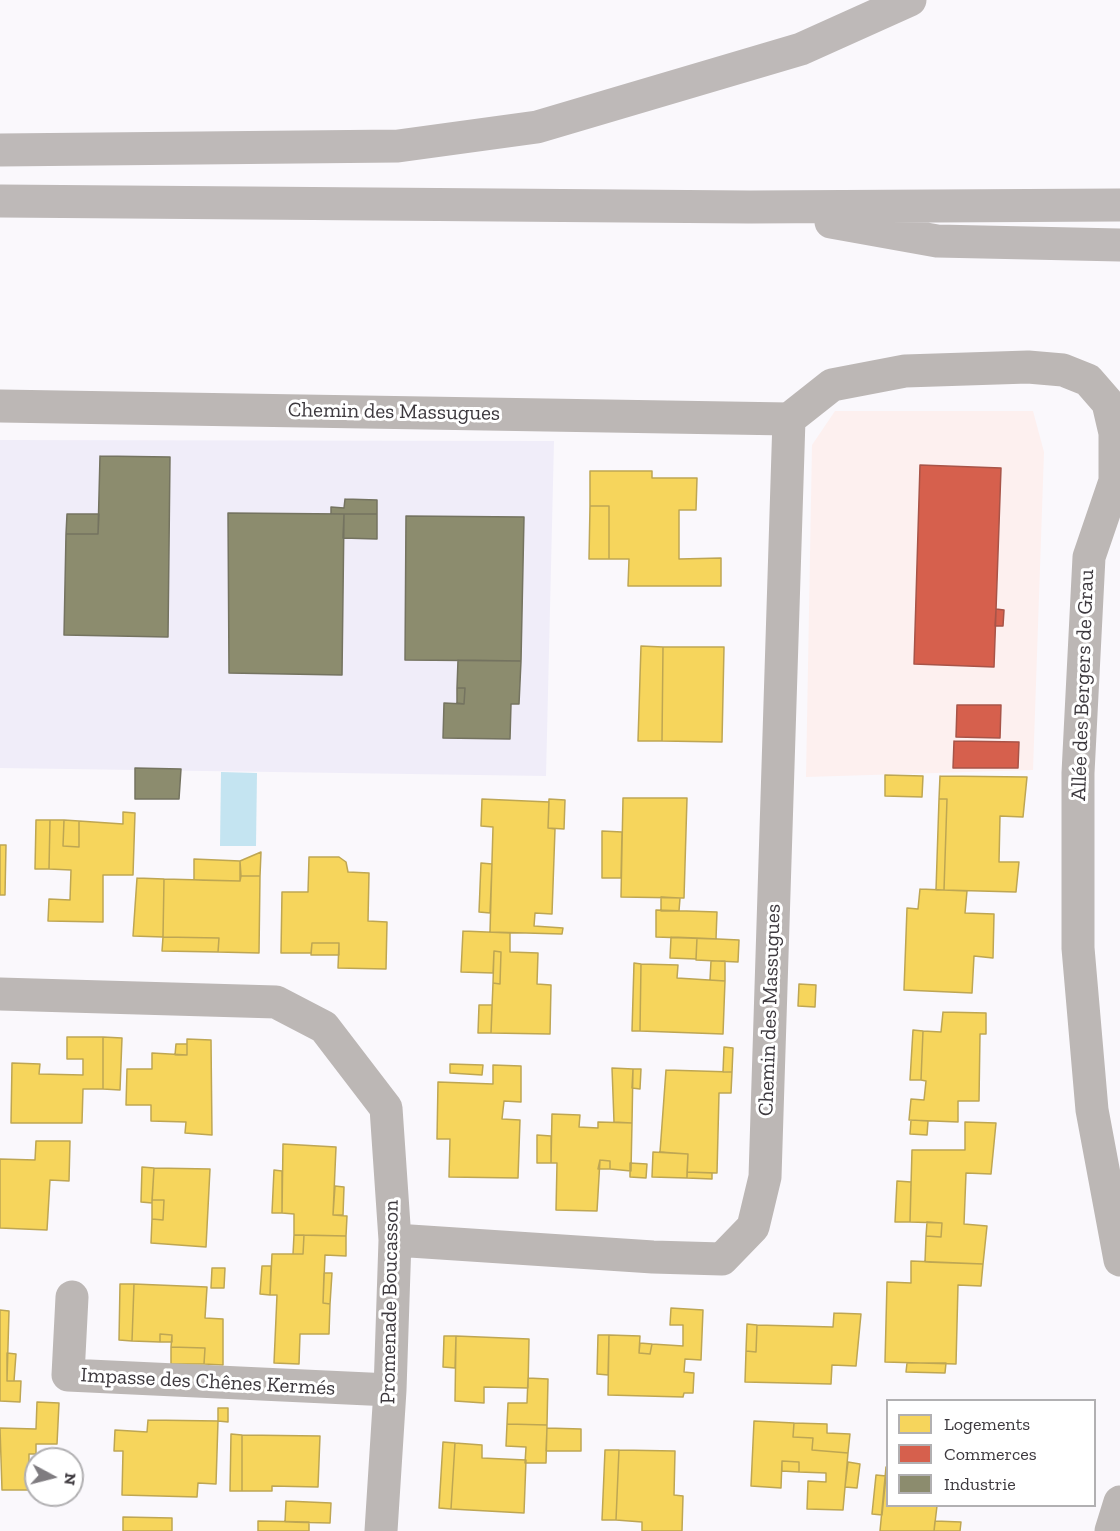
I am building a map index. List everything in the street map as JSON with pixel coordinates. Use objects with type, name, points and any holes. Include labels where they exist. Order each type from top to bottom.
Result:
[{"type":"main road","points":[[0,150],[399,146],[537,127],[801,49],[910,0]]},
{"type":"main road","points":[[0,201],[750,207],[1120,205]]},
{"type":"main road","points":[[750,207],[937,241],[1120,245]]},
{"type":"street","name":"Allée des Bergers de Grau","points":[[789,419],[832,386],[905,371],[1028,367],[1063,370],[1088,380],[1108,403],[1115,433],[1115,481],[1089,557],[1078,773],[1078,948],[1092,1110],[1120,1260]]},
{"type":"street","name":"Chemin des Massugues","points":[[0,406],[789,419],[765,1177],[753,1227],[722,1259],[395,1240]]},
{"type":"street","name":"Promenade Boucasson","points":[[0,994],[276,1002],[324,1027],[386,1108],[395,1240],[390,1390],[381,1531]]},
{"type":"street","name":"Impasse des Chênes Kermés","points":[[72,1297],[68,1375],[390,1390]]},
{"type":"street","points":[[1112,1531],[1120,1502]]},
{"type":"shaded area","points":[[835,411],[1033,411],[1044,452],[1033,770],[806,777],[812,445]]},
{"type":"shaded area","points":[[0,440],[554,441],[546,776],[0,768]]},
{"type":"water","points":[[221,772],[257,773],[256,846],[220,846]]},
{"type":"building: Logements","points":[[590,471],[652,471],[652,478],[697,478],[696,510],[679,510],[679,559],[721,558],[721,586],[628,586],[629,559],[609,559],[609,506],[590,506]]},
{"type":"building: Logements","points":[[590,506],[609,506],[609,559],[589,559]]},
{"type":"building: Logements","points":[[641,646],[663,647],[662,741],[638,741]]},
{"type":"building: Logements","points":[[663,647],[724,647],[722,742],[662,741]]},
{"type":"building: Logements","points":[[885,775],[923,776],[922,797],[885,796]]},
{"type":"building: Logements","points":[[940,776],[1027,777],[1023,817],[1000,816],[999,862],[1019,862],[1016,892],[944,890],[947,799],[939,799]]},
{"type":"building: Logements","points":[[623,798],[687,798],[684,898],[621,897]]},
{"type":"building: Logements","points":[[482,799],[549,802],[548,828],[555,829],[552,914],[535,913],[534,926],[563,928],[562,934],[490,932],[493,827],[481,826]]},
{"type":"building: Logements","points":[[549,799],[565,800],[564,829],[548,828]]},
{"type":"building: Logements","points":[[939,799],[947,799],[944,890],[936,890]]},
{"type":"building: Logements","points":[[123,812],[135,813],[133,875],[103,875],[103,922],[48,921],[49,899],[70,900],[71,870],[49,869],[50,820],[64,820],[63,846],[79,847],[79,821],[123,824]]},
{"type":"building: Logements","points":[[36,820],[50,820],[49,869],[35,869]]},
{"type":"building: Logements","points":[[64,820],[79,821],[79,847],[63,846]]},
{"type":"building: Logements","points":[[602,831],[622,832],[621,878],[602,878]]},
{"type":"building: Logements","points":[[0,845],[6,845],[5,895],[0,895]]},
{"type":"building: Logements","points":[[261,852],[260,876],[241,876],[240,861]]},
{"type":"building: Logements","points":[[309,857],[339,857],[346,862],[348,872],[369,873],[368,921],[387,922],[386,969],[338,968],[339,943],[312,943],[311,953],[281,953],[282,892],[308,892]]},
{"type":"building: Logements","points":[[194,859],[240,861],[240,881],[194,880]]},
{"type":"building: Logements","points":[[481,863],[492,864],[490,913],[479,912]]},
{"type":"building: Logements","points":[[241,876],[260,876],[259,953],[218,952],[219,938],[163,937],[164,879],[240,881]]},
{"type":"building: Logements","points":[[137,878],[164,879],[163,937],[133,936]]},
{"type":"building: Logements","points":[[920,889],[967,891],[965,913],[994,914],[993,958],[974,956],[972,993],[904,990],[907,908],[918,909]]},
{"type":"building: Logements","points":[[661,897],[680,898],[679,911],[661,911]]},
{"type":"building: Logements","points":[[656,910],[717,912],[716,939],[656,937]]},
{"type":"building: Logements","points":[[463,931],[510,933],[510,952],[538,953],[537,984],[551,985],[550,1034],[491,1033],[493,983],[500,984],[501,952],[494,951],[493,973],[461,972]]},
{"type":"building: Logements","points":[[163,937],[219,938],[218,952],[162,951]]},
{"type":"building: Logements","points":[[671,937],[697,938],[696,959],[670,958]]},
{"type":"building: Logements","points":[[697,938],[739,940],[738,962],[696,960]]},
{"type":"building: Logements","points":[[312,943],[339,943],[339,955],[311,955]]},
{"type":"building: Logements","points":[[494,951],[501,952],[500,984],[493,983]]},
{"type":"building: Logements","points":[[711,961],[725,961],[725,981],[710,980]]},
{"type":"building: Logements","points":[[634,963],[641,964],[640,1031],[632,1031]]},
{"type":"building: Logements","points":[[641,964],[678,965],[677,978],[725,981],[723,1034],[640,1031]]},
{"type":"building: Logements","points":[[799,984],[816,985],[815,1007],[798,1006]]},
{"type":"building: Logements","points":[[479,1005],[492,1005],[491,1033],[478,1033]]},
{"type":"building: Logements","points":[[943,1012],[986,1013],[986,1034],[980,1034],[979,1101],[958,1101],[958,1122],[909,1120],[911,1099],[924,1100],[926,1081],[921,1080],[923,1031],[941,1032]]},
{"type":"building: Logements","points":[[913,1030],[923,1031],[921,1080],[910,1080]]},
{"type":"building: Logements","points":[[67,1037],[103,1037],[103,1089],[83,1089],[82,1123],[11,1123],[12,1063],[40,1064],[39,1074],[83,1075],[83,1059],[67,1059]]},
{"type":"building: Logements","points":[[103,1037],[122,1038],[120,1090],[103,1089]]},
{"type":"building: Logements","points":[[187,1039],[211,1040],[212,1135],[185,1133],[186,1122],[151,1121],[151,1105],[126,1105],[127,1069],[152,1069],[152,1053],[187,1055]]},
{"type":"building: Logements","points":[[176,1044],[187,1044],[187,1055],[175,1055]]},
{"type":"building: Logements","points":[[724,1047],[733,1048],[732,1072],[723,1072]]},
{"type":"building: Logements","points":[[450,1064],[483,1065],[482,1075],[450,1073]]},
{"type":"building: Logements","points":[[493,1065],[521,1066],[521,1102],[504,1101],[502,1119],[520,1120],[518,1178],[449,1177],[450,1139],[437,1139],[438,1082],[493,1084]]},
{"type":"building: Logements","points":[[612,1068],[633,1069],[632,1123],[614,1122]]},
{"type":"building: Logements","points":[[633,1069],[641,1069],[640,1089],[632,1088]]},
{"type":"building: Logements","points":[[666,1070],[732,1072],[731,1093],[719,1093],[717,1173],[687,1172],[688,1154],[660,1152]]},
{"type":"building: Logements","points":[[552,1114],[580,1115],[579,1127],[598,1128],[598,1122],[632,1123],[631,1171],[610,1169],[610,1161],[600,1160],[597,1211],[556,1210],[557,1163],[551,1163]]},
{"type":"building: Logements","points":[[911,1120],[928,1121],[927,1135],[910,1134]]},
{"type":"building: Logements","points":[[965,1122],[996,1123],[991,1174],[966,1173],[964,1224],[987,1226],[983,1264],[925,1262],[926,1236],[941,1237],[942,1223],[910,1222],[912,1150],[965,1150]]},
{"type":"building: Logements","points":[[537,1135],[551,1136],[551,1163],[537,1163]]},
{"type":"building: Logements","points":[[36,1141],[70,1141],[69,1181],[50,1180],[47,1230],[0,1228],[0,1159],[35,1160]]},
{"type":"building: Logements","points":[[283,1144],[336,1147],[333,1215],[347,1216],[346,1236],[294,1235],[294,1214],[282,1213]]},
{"type":"building: Logements","points":[[653,1152],[688,1154],[687,1178],[652,1177]]},
{"type":"building: Logements","points":[[600,1160],[610,1161],[610,1169],[598,1169]]},
{"type":"building: Logements","points":[[630,1163],[647,1164],[646,1178],[630,1177]]},
{"type":"building: Logements","points":[[142,1167],[154,1168],[152,1203],[141,1202]]},
{"type":"building: Logements","points":[[154,1168],[210,1169],[206,1247],[151,1243],[152,1219],[163,1220],[164,1200],[152,1200]]},
{"type":"building: Logements","points":[[274,1170],[282,1171],[282,1213],[272,1213]]},
{"type":"building: Logements","points":[[687,1172],[712,1173],[712,1179],[687,1178]]},
{"type":"building: Logements","points":[[897,1181],[911,1182],[910,1222],[895,1222]]},
{"type":"building: Logements","points":[[335,1186],[344,1187],[343,1215],[333,1215]]},
{"type":"building: Logements","points":[[152,1200],[164,1200],[163,1220],[152,1219]]},
{"type":"building: Logements","points":[[927,1222],[942,1223],[941,1237],[926,1236]]},
{"type":"building: Logements","points":[[294,1235],[304,1235],[303,1254],[293,1254]]},
{"type":"building: Logements","points":[[304,1235],[346,1236],[346,1256],[325,1255],[323,1303],[330,1304],[329,1334],[300,1334],[299,1364],[274,1363],[277,1295],[270,1295],[272,1254],[303,1254]]},
{"type":"building: Logements","points":[[911,1261],[983,1264],[981,1286],[958,1285],[956,1364],[885,1362],[887,1282],[911,1283]]},
{"type":"building: Logements","points":[[262,1266],[271,1266],[270,1295],[260,1294]]},
{"type":"building: Logements","points":[[212,1268],[225,1268],[224,1288],[211,1288]]},
{"type":"building: Logements","points":[[324,1273],[332,1273],[330,1304],[323,1303]]},
{"type":"building: Logements","points":[[120,1284],[134,1284],[132,1341],[119,1340]]},
{"type":"building: Logements","points":[[134,1284],[207,1287],[205,1318],[223,1319],[223,1365],[204,1364],[205,1348],[171,1347],[172,1335],[160,1334],[160,1342],[132,1341]]},
{"type":"building: Logements","points":[[671,1308],[703,1310],[701,1360],[685,1359],[684,1372],[694,1373],[693,1393],[684,1393],[683,1397],[608,1395],[609,1335],[640,1336],[639,1353],[650,1354],[652,1344],[683,1346],[683,1325],[670,1325]]},
{"type":"building: Logements","points":[[0,1310],[9,1311],[7,1381],[21,1381],[20,1402],[0,1401]]},
{"type":"building: Logements","points":[[834,1313],[861,1314],[856,1366],[832,1365],[831,1384],[745,1382],[746,1351],[756,1352],[757,1325],[833,1327]]},
{"type":"building: Logements","points":[[747,1324],[757,1325],[756,1352],[746,1351]]},
{"type":"building: Logements","points":[[160,1334],[172,1335],[172,1342],[160,1342]]},
{"type":"building: Logements","points":[[598,1335],[609,1335],[608,1375],[597,1374]]},
{"type":"building: Logements","points":[[444,1336],[456,1336],[455,1368],[443,1367]]},
{"type":"building: Logements","points":[[456,1336],[529,1339],[528,1388],[484,1387],[484,1403],[455,1401]]},
{"type":"building: Logements","points":[[640,1343],[652,1344],[650,1354],[639,1353]]},
{"type":"building: Logements","points":[[171,1347],[205,1348],[204,1364],[171,1364]]},
{"type":"building: Logements","points":[[7,1353],[16,1354],[14,1381],[7,1381]]},
{"type":"building: Logements","points":[[907,1363],[946,1363],[945,1373],[906,1372]]},
{"type":"building: Logements","points":[[528,1378],[548,1379],[547,1425],[507,1424],[508,1403],[527,1403]]},
{"type":"building: Logements","points":[[37,1402],[59,1403],[57,1444],[36,1444],[36,1447],[24,1447],[24,1490],[2,1490],[0,1428],[36,1429]]},
{"type":"building: Logements","points":[[218,1408],[228,1408],[228,1422],[218,1421]]},
{"type":"building: Logements","points":[[148,1420],[218,1421],[216,1484],[198,1483],[197,1497],[122,1495],[123,1451],[114,1451],[115,1430],[147,1432]]},
{"type":"building: Logements","points":[[754,1421],[794,1423],[793,1437],[813,1438],[812,1450],[848,1453],[843,1510],[807,1509],[808,1481],[826,1482],[826,1473],[799,1472],[799,1462],[782,1461],[781,1488],[751,1486]]},
{"type":"building: Logements","points":[[794,1423],[827,1424],[827,1433],[850,1434],[848,1453],[812,1450],[813,1438],[793,1437]]},
{"type":"building: Logements","points":[[507,1424],[547,1425],[546,1463],[525,1463],[526,1447],[506,1446]]},
{"type":"building: Logements","points":[[547,1428],[581,1429],[581,1451],[546,1451]]},
{"type":"building: Logements","points":[[231,1434],[242,1435],[242,1491],[230,1491]]},
{"type":"building: Logements","points":[[242,1435],[320,1436],[318,1487],[272,1486],[272,1491],[242,1491]]},
{"type":"building: Logements","points":[[443,1442],[455,1443],[451,1509],[439,1508]]},
{"type":"building: Logements","points":[[455,1443],[482,1445],[482,1458],[526,1460],[524,1513],[451,1509]]},
{"type":"building: Logements","points":[[605,1450],[619,1450],[616,1520],[602,1520]]},
{"type":"building: Logements","points":[[619,1450],[675,1451],[674,1495],[683,1496],[682,1531],[642,1531],[642,1522],[616,1520]]},
{"type":"building: Logements","points":[[782,1461],[799,1462],[799,1472],[782,1471]]},
{"type":"building: Logements","points":[[848,1462],[860,1464],[857,1488],[845,1487]]},
{"type":"building: Logements","points":[[886,1467],[886,1507],[937,1507],[934,1531],[880,1531]]},
{"type":"building: Logements","points":[[876,1475],[886,1476],[882,1515],[872,1514]]},
{"type":"building: Logements","points":[[286,1501],[331,1503],[330,1523],[285,1522]]},
{"type":"building: Logements","points":[[123,1517],[172,1518],[172,1531],[123,1531]]},
{"type":"building: Logements","points":[[258,1521],[309,1522],[309,1531],[258,1531]]},
{"type":"building: Logements","points":[[935,1521],[961,1522],[960,1531],[934,1531]]},
{"type":"building: Commerces","points":[[920,465],[1001,468],[994,667],[914,664]]},
{"type":"building: Commerces","points":[[996,609],[1004,610],[1003,626],[995,626]]},
{"type":"building: Commerces","points":[[957,705],[1001,705],[1000,738],[956,737]]},
{"type":"building: Commerces","points":[[954,741],[1019,742],[1018,768],[953,768]]},
{"type":"building: Industrie","points":[[100,456],[170,457],[168,637],[64,635],[66,534],[98,534]]},
{"type":"building: Industrie","points":[[345,499],[377,500],[377,514],[331,514],[331,507],[344,508]]},
{"type":"building: Industrie","points":[[228,513],[344,514],[342,675],[229,673]]},
{"type":"building: Industrie","points":[[67,514],[99,514],[98,534],[66,534]]},
{"type":"building: Industrie","points":[[344,514],[377,514],[377,539],[343,538]]},
{"type":"building: Industrie","points":[[406,516],[524,517],[521,661],[405,660]]},
{"type":"building: Industrie","points":[[458,660],[521,661],[519,704],[511,704],[510,739],[443,738],[444,703],[464,704],[465,688],[457,688]]},
{"type":"building: Industrie","points":[[457,688],[465,688],[464,704],[457,703]]},
{"type":"building: Industrie","points":[[135,768],[181,769],[179,799],[135,799]]}]
